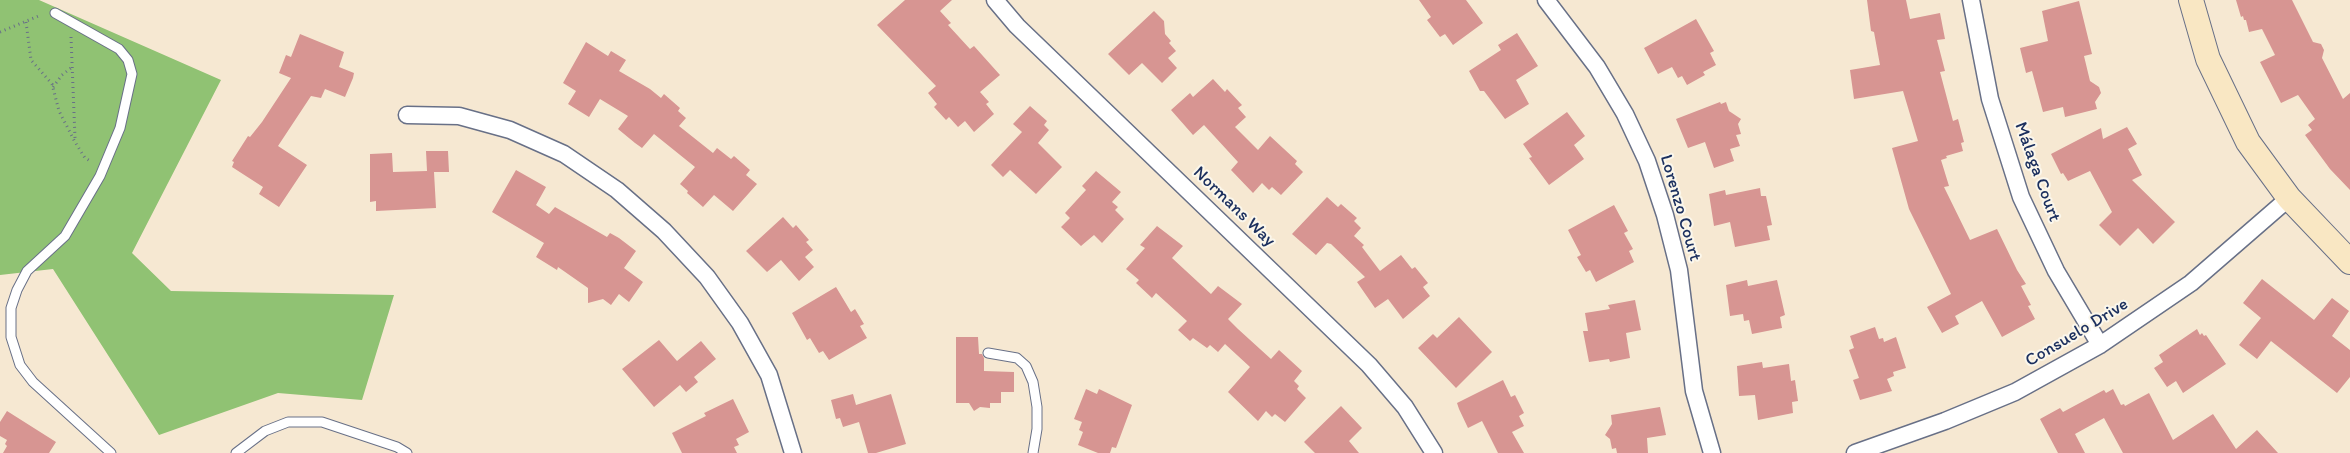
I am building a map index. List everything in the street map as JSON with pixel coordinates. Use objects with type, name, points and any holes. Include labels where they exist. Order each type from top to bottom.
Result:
[{"type":"street","name":"Normans Way","points":[[994,0],[1024,33],[1369,365],[1405,407],[1434,453]]},
{"type":"street","name":"Lorenzo Court","points":[[1546,0],[1597,67],[1625,114],[1647,161],[1665,215],[1678,270],[1694,391],[1712,453]]},
{"type":"street","name":"Málaga Court","points":[[1971,0],[1990,99],[2022,196],[2056,271],[2100,345]]},
{"type":"street","points":[[2191,0],[2208,59],[2248,142],[2289,198],[2350,262]]},
{"type":"street","points":[[407,115],[460,116],[510,130],[564,154],[617,190],[664,231],[701,271],[740,323],[769,375],[793,453]]},
{"type":"street","name":"Consuelo Drive","points":[[1860,452],[1945,421],[2015,392],[2100,345],[2191,283],[2289,198]]},
{"type":"lane","points":[[55,12],[120,49],[128,60],[132,74],[120,128],[104,166],[64,236],[27,271],[11,308],[11,337],[20,365],[33,382],[111,453]]},
{"type":"lane","points":[[988,353],[1017,358],[1026,366],[1033,382],[1037,407],[1037,429],[1033,453]]},
{"type":"lane","points":[[236,453],[265,431],[288,422],[322,422],[396,447],[407,453]]},
{"type":"path","points":[[0,32],[48,11],[55,12]]},
{"type":"path","points":[[26,22],[31,60],[53,87],[60,111],[75,142],[86,158],[104,166]]},
{"type":"path","points":[[70,22],[75,142]]},
{"type":"path","points":[[53,87],[62,75],[72,68]]},
{"type":"green space","points":[[0,0],[39,0],[221,80],[132,253],[171,291],[394,295],[362,400],[278,393],[159,435],[53,269],[0,275]]},
{"type":"building","points":[[905,0],[952,0],[940,11],[951,23],[948,25],[970,49],[974,46],[1000,75],[980,92],[989,102],[986,104],[994,114],[974,132],[965,121],[958,127],[949,117],[946,120],[934,107],[937,104],[928,93],[936,86],[877,25]]},
{"type":"building","points":[[1419,0],[1466,0],[1483,23],[1453,45],[1445,34],[1440,37],[1427,20],[1431,17]]},
{"type":"building","points":[[1867,0],[1906,0],[1910,19],[1940,13],[1945,39],[1937,40],[1945,71],[1940,72],[1953,121],[1958,119],[1964,142],[1961,143],[1963,151],[1946,156],[1947,158],[1941,160],[1949,186],[1944,187],[1970,240],[1997,229],[2026,284],[2021,286],[2031,305],[2028,306],[2035,319],[2002,337],[1982,301],[1955,316],[1959,324],[1942,333],[1927,307],[1951,294],[1909,209],[1892,148],[1918,141],[1903,91],[1854,99],[1850,70],[1880,65],[1874,32],[1871,31]]},
{"type":"building","points":[[2236,0],[2292,0],[2313,42],[2321,44],[2324,50],[2322,58],[2343,99],[2350,93],[2350,190],[2330,169],[2305,135],[2312,130],[2308,125],[2315,119],[2298,95],[2281,103],[2260,62],[2275,55],[2262,29],[2249,32],[2246,20],[2244,20],[2243,16],[2241,17]]},
{"type":"building","points":[[2079,1],[2092,54],[2084,56],[2090,81],[2099,87],[2101,93],[2095,102],[2097,109],[2065,117],[2063,107],[2043,112],[2032,71],[2026,73],[2020,48],[2048,41],[2042,11]]},
{"type":"building","points":[[1154,11],[1164,21],[1165,34],[1171,41],[1169,43],[1176,51],[1168,58],[1177,68],[1162,83],[1142,63],[1129,75],[1108,54]]},
{"type":"building","points":[[1696,19],[1714,51],[1710,53],[1716,65],[1703,72],[1705,75],[1687,85],[1682,76],[1678,78],[1672,67],[1658,74],[1644,48]]},
{"type":"building","points":[[1517,33],[1538,66],[1516,80],[1529,104],[1505,119],[1484,91],[1480,91],[1469,71],[1501,50],[1498,45]]},
{"type":"building","points":[[300,34],[344,52],[339,67],[354,73],[345,97],[325,89],[321,98],[311,96],[278,146],[307,165],[279,207],[259,194],[263,187],[232,167],[234,162],[232,161],[248,136],[250,137],[262,122],[291,78],[279,73],[286,55],[291,57]]},
{"type":"building","points":[[586,42],[608,56],[611,51],[626,60],[619,71],[650,89],[661,98],[664,94],[680,108],[678,111],[686,118],[679,126],[713,153],[717,148],[731,159],[734,156],[750,170],[746,175],[757,184],[733,211],[714,195],[703,207],[687,193],[688,191],[680,184],[695,167],[654,134],[642,148],[635,143],[618,129],[628,116],[600,99],[589,117],[568,104],[576,91],[563,83]]},
{"type":"building","points":[[1213,79],[1225,92],[1227,89],[1242,105],[1238,108],[1246,117],[1235,127],[1258,150],[1270,136],[1297,161],[1295,164],[1303,172],[1281,195],[1272,187],[1269,190],[1262,183],[1253,193],[1231,170],[1238,162],[1204,125],[1193,135],[1171,110],[1190,93],[1193,97]]},
{"type":"building","points":[[1720,102],[1721,104],[1726,102],[1729,111],[1741,119],[1738,124],[1741,134],[1736,135],[1740,146],[1730,149],[1734,161],[1714,168],[1705,142],[1688,148],[1676,119]]},
{"type":"building","points":[[1030,106],[1047,121],[1044,125],[1049,130],[1038,143],[1062,167],[1036,194],[1010,170],[1003,177],[991,165],[1022,132],[1013,124]]},
{"type":"building","points":[[1567,112],[1585,136],[1574,145],[1584,159],[1549,185],[1529,158],[1532,157],[1523,144]]},
{"type":"building","points":[[2127,127],[2137,144],[2128,149],[2142,175],[2132,180],[2175,222],[2153,244],[2138,228],[2120,246],[2099,225],[2112,212],[2090,171],[2068,181],[2063,173],[2061,174],[2051,154],[2101,128],[2103,139]]},
{"type":"building","points":[[426,151],[448,151],[449,172],[434,172],[436,208],[376,211],[376,201],[370,202],[370,154],[392,153],[393,172],[427,171]]},
{"type":"building","points":[[516,170],[546,187],[536,205],[549,214],[555,207],[607,237],[610,233],[636,251],[624,268],[643,282],[629,302],[619,294],[611,305],[603,299],[588,303],[588,288],[558,267],[557,270],[536,257],[544,243],[492,212]]},
{"type":"building","points":[[1096,171],[1121,192],[1112,202],[1118,207],[1115,210],[1124,219],[1102,243],[1094,235],[1081,246],[1061,227],[1070,218],[1065,213],[1086,190],[1082,186]]},
{"type":"building","points":[[1760,188],[1761,196],[1766,196],[1772,225],[1767,226],[1770,240],[1735,247],[1730,222],[1714,226],[1709,194],[1725,190],[1726,195]]},
{"type":"building","points":[[1327,197],[1338,207],[1341,204],[1357,218],[1354,221],[1361,228],[1354,236],[1364,245],[1362,247],[1380,271],[1401,255],[1412,269],[1415,267],[1428,283],[1423,287],[1430,296],[1403,319],[1388,299],[1375,308],[1357,282],[1365,277],[1331,244],[1327,243],[1316,255],[1292,234]]},
{"type":"building","points":[[1614,205],[1628,231],[1624,233],[1633,249],[1629,251],[1634,262],[1596,282],[1590,270],[1586,272],[1577,257],[1581,255],[1568,230]]},
{"type":"building","points":[[783,217],[793,228],[796,225],[809,240],[806,242],[813,250],[805,257],[814,267],[799,281],[781,260],[767,272],[746,251]]},
{"type":"building","points":[[1157,226],[1183,246],[1172,258],[1211,294],[1218,286],[1242,304],[1228,319],[1238,329],[1271,359],[1279,350],[1302,371],[1294,381],[1299,386],[1297,389],[1306,398],[1285,422],[1275,414],[1272,417],[1266,411],[1258,421],[1228,392],[1250,367],[1225,344],[1218,352],[1210,345],[1207,348],[1193,338],[1190,341],[1178,330],[1187,321],[1156,293],[1152,298],[1136,283],[1139,280],[1126,269],[1145,248],[1140,245]]},
{"type":"building","points":[[2262,279],[2314,320],[2332,298],[2349,311],[2332,336],[2350,350],[2350,377],[2337,393],[2271,341],[2257,359],[2239,345],[2261,318],[2243,303]]},
{"type":"building","points":[[1747,280],[1748,286],[1777,280],[1785,315],[1780,317],[1782,328],[1752,334],[1749,320],[1744,321],[1743,314],[1730,316],[1726,285]]},
{"type":"building","points":[[836,287],[851,312],[855,309],[864,324],[860,326],[867,338],[829,360],[823,351],[819,353],[810,338],[807,340],[792,313]]},
{"type":"building","points":[[1635,300],[1641,330],[1626,333],[1630,358],[1610,362],[1609,359],[1589,362],[1583,331],[1588,331],[1585,313],[1610,309],[1608,305]]},
{"type":"building","points":[[1459,317],[1492,352],[1456,388],[1418,348],[1433,334],[1437,338]]},
{"type":"building","points":[[1875,327],[1879,339],[1883,338],[1884,342],[1896,337],[1906,368],[1893,372],[1894,376],[1887,379],[1892,391],[1860,400],[1853,380],[1859,378],[1849,350],[1854,348],[1850,336]]},
{"type":"building","points":[[2197,329],[2200,335],[2202,333],[2204,336],[2206,335],[2226,364],[2183,393],[2176,381],[2167,387],[2154,368],[2163,362],[2159,355]]},
{"type":"building","points":[[956,337],[978,337],[979,354],[982,354],[984,358],[984,371],[1014,372],[1014,392],[1001,392],[1001,403],[990,403],[990,408],[980,407],[974,411],[969,403],[956,403]]},
{"type":"building","points":[[659,340],[677,361],[701,341],[716,359],[694,377],[698,382],[686,392],[680,385],[654,407],[622,369]]},
{"type":"building","points":[[1762,362],[1763,368],[1789,364],[1791,381],[1795,380],[1798,401],[1792,402],[1793,413],[1758,420],[1755,395],[1739,396],[1737,366]]},
{"type":"building","points":[[1503,380],[1511,397],[1515,395],[1524,413],[1519,416],[1524,426],[1512,432],[1524,453],[1498,453],[1482,421],[1468,428],[1457,403]]},
{"type":"building","points":[[1086,389],[1097,394],[1099,389],[1132,405],[1116,448],[1112,447],[1110,453],[1098,453],[1078,445],[1083,432],[1079,430],[1082,422],[1074,419]]},
{"type":"building","points":[[2113,389],[2121,405],[2124,404],[2125,406],[2149,393],[2173,440],[2213,414],[2236,449],[2257,430],[2278,453],[2123,453],[2104,418],[2075,434],[2085,453],[2058,453],[2040,419],[2060,408],[2063,412],[2104,390],[2106,393]]},
{"type":"building","points":[[853,394],[856,405],[891,394],[906,444],[876,453],[868,453],[859,422],[843,427],[840,418],[836,419],[831,400]]},
{"type":"building","points":[[733,399],[749,432],[736,439],[739,445],[734,447],[737,453],[682,453],[672,433],[706,416],[704,413]]},
{"type":"building","points":[[1341,406],[1362,428],[1349,441],[1359,453],[1315,453],[1304,442]]},
{"type":"building","points":[[1660,407],[1666,435],[1647,438],[1648,453],[1617,453],[1616,448],[1612,449],[1610,439],[1605,435],[1612,424],[1611,415]]},
{"type":"building","points":[[7,411],[56,442],[49,453],[3,453],[7,446],[5,444],[7,440],[0,436],[0,422]]}]
